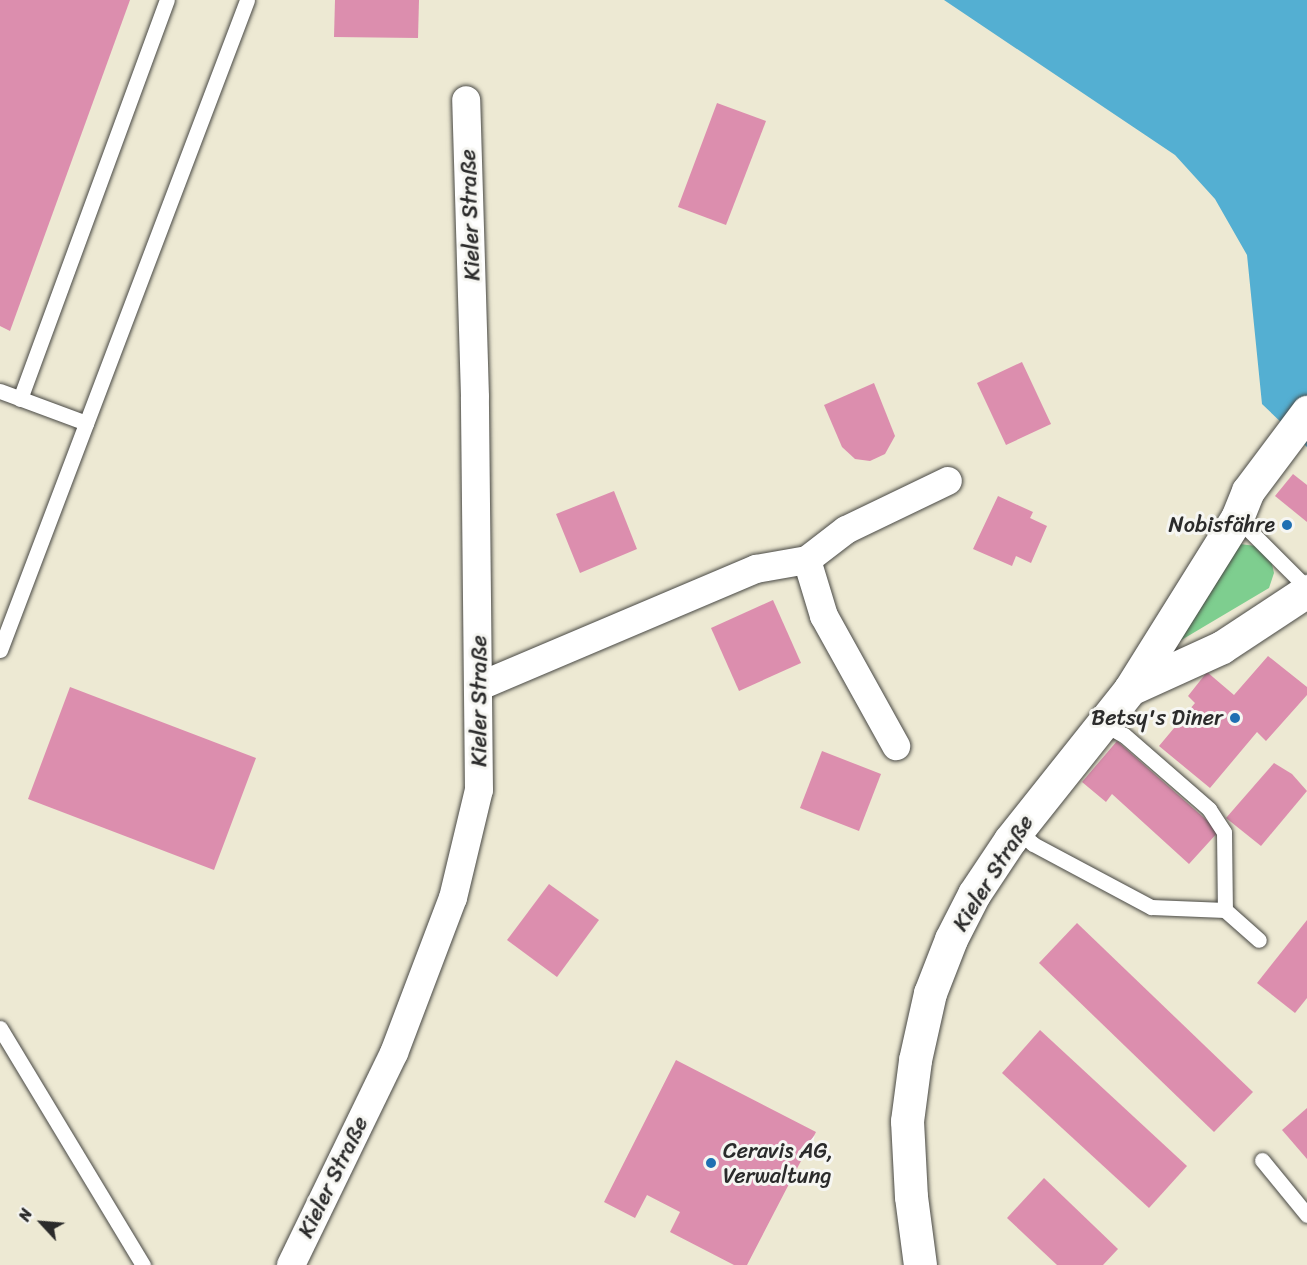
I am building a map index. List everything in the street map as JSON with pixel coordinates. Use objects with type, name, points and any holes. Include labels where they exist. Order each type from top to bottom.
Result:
[{"type":"main road","name":"Kieler Straße","points":[[920,1265],[911,1197],[907,1121],[915,1060],[930,993],[951,939],[974,894],[1017,830],[1130,689],[1237,518],[1248,491],[1281,443],[1307,412]]},
{"type":"main road","name":"Kieler Straße","points":[[1130,689],[1222,647],[1307,589]]},
{"type":"street","name":"Kieler Straße","points":[[291,1265],[394,1053],[453,898],[479,790],[480,686],[466,99]]},
{"type":"street","points":[[480,686],[756,568],[807,560],[846,530],[948,481]]},
{"type":"street","points":[[807,560],[824,616],[896,746]]},
{"type":"lane","points":[[20,399],[167,0]]},
{"type":"lane","points":[[0,650],[247,0]]},
{"type":"lane","points":[[0,391],[86,423]]},
{"type":"lane","name":"Kieler Straße","points":[[1237,518],[1307,589]]},
{"type":"lane","points":[[1102,723],[1124,735],[1209,809],[1224,832],[1225,910]]},
{"type":"lane","points":[[1017,830],[1033,844],[1151,907],[1225,910],[1259,940]]},
{"type":"lane","points":[[0,1028],[143,1265]]},
{"type":"lane","points":[[1262,1160],[1307,1215]]},
{"type":"green space","points":[[1240,544],[1256,546],[1271,560],[1274,573],[1269,588],[1178,642],[1228,548]]},
{"type":"water","points":[[944,0],[1307,0],[1307,447],[1262,404],[1247,255],[1215,199],[1175,155]]},
{"type":"building","points":[[0,0],[130,0],[10,331],[0,326]]},
{"type":"building","points":[[335,0],[419,0],[418,38],[334,37]]},
{"type":"building","points":[[717,103],[766,121],[726,225],[678,207]]},
{"type":"building","points":[[1022,362],[1051,424],[1006,445],[977,383]]},
{"type":"building","points":[[874,383],[895,436],[885,454],[870,461],[855,459],[842,447],[824,405]]},
{"type":"building","points":[[1293,474],[1307,485],[1307,522],[1275,496]]},
{"type":"building","points":[[614,491],[637,549],[580,573],[556,514]]},
{"type":"building","points":[[998,496],[1033,512],[1030,518],[1047,526],[1031,563],[1016,556],[1012,566],[973,549]]},
{"type":"building","points":[[773,600],[801,663],[739,691],[711,628]]},
{"type":"building","name":"Betsy's Diner","points":[[1268,656],[1307,687],[1307,695],[1266,741],[1257,732],[1210,788],[1159,746],[1195,703],[1188,696],[1207,672],[1234,695]]},
{"type":"building","points":[[70,687],[256,758],[214,870],[28,799]]},
{"type":"building","points":[[1117,741],[1219,831],[1189,864],[1112,794],[1106,802],[1082,782]]},
{"type":"building","points":[[822,751],[881,774],[859,831],[800,808]]},
{"type":"building","points":[[1274,763],[1292,774],[1307,791],[1261,846],[1226,818]]},
{"type":"building","points":[[549,884],[599,920],[557,977],[507,940]]},
{"type":"building","points":[[1307,920],[1307,998],[1295,1013],[1257,983]]},
{"type":"building","points":[[1077,923],[1253,1092],[1214,1132],[1039,963]]},
{"type":"building","points":[[1040,1030],[1187,1166],[1149,1208],[1002,1073]]},
{"type":"building","name":"Ceravis AG, Verwaltung","points":[[676,1060],[816,1132],[747,1265],[734,1265],[670,1232],[680,1212],[647,1195],[635,1218],[604,1202]]},
{"type":"building","points":[[1307,1108],[1307,1159],[1282,1130]]},
{"type":"building","points":[[1044,1178],[1118,1249],[1103,1265],[1057,1265],[1007,1218]]},
{"type":"place","name":"Nobisfähre","points":[[1287,525]]},
{"type":"place","name":"Betsy's Diner","points":[[1235,718]]},
{"type":"place","name":"Ceravis AG, Verwaltung","points":[[711,1163]]}]
